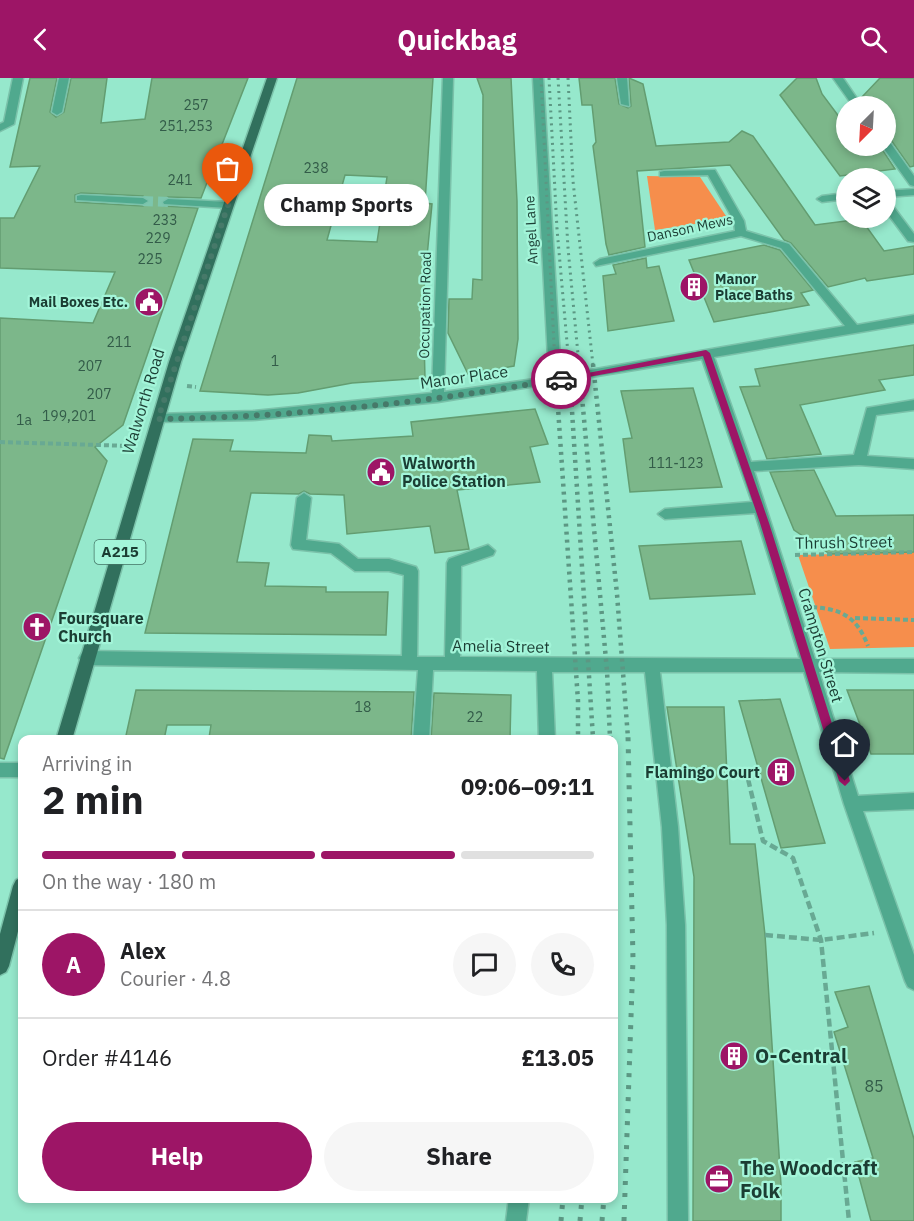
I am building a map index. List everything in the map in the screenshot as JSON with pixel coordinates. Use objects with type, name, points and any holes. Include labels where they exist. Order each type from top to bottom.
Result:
[{"type":"main road","name":"Walworth Road","points":[[65,735],[158,419],[272,78]]},
{"type":"main road","points":[[0,966],[18,901]]},
{"type":"street","points":[[0,128],[9,124],[18,78]]},
{"type":"street","points":[[57,112],[64,78]]},
{"type":"street","name":"Occupation Road","points":[[438,398],[443,176],[448,78]]},
{"type":"street","name":"Angel Lane","points":[[538,78],[555,380]]},
{"type":"street","points":[[622,78],[626,104]]},
{"type":"street","points":[[838,78],[851,96]]},
{"type":"street","points":[[894,156],[914,183]]},
{"type":"street","points":[[664,174],[711,172],[739,221],[741,232]]},
{"type":"street","points":[[896,193],[914,192]]},
{"type":"street","points":[[822,199],[836,197]]},
{"type":"street","points":[[81,198],[143,201]]},
{"type":"street","points":[[168,202],[228,205]]},
{"type":"street","points":[[896,218],[912,239]]},
{"type":"street","name":"Danson Mews","points":[[600,262],[741,232],[785,246],[853,328]]},
{"type":"street","name":"Manor Place","points":[[158,419],[260,414],[438,398],[914,319]]},
{"type":"street","name":"Crampton Street","points":[[706,353],[760,507],[852,804],[895,929],[911,961],[914,981]]},
{"type":"street","points":[[859,460],[871,411],[914,405]]},
{"type":"street","points":[[746,467],[859,460],[914,464]]},
{"type":"street","points":[[304,498],[298,545],[334,548],[355,565],[389,565],[411,571],[409,662]]},
{"type":"street","points":[[665,514],[760,507]]},
{"type":"street","points":[[452,663],[454,563],[488,551]]},
{"type":"street","name":"Amelia Street","points":[[87,658],[544,665],[914,666]]},
{"type":"street","points":[[421,735],[426,663]]},
{"type":"street","points":[[652,664],[670,827],[676,925],[678,1221]]},
{"type":"street","points":[[544,665],[547,735]]},
{"type":"street","points":[[0,770],[18,770]]},
{"type":"street","points":[[852,804],[914,801]]},
{"type":"street","points":[[516,1221],[518,1203]]},
{"type":"path","points":[[0,442],[131,446]]},
{"type":"path","name":"Thrush Street","points":[[775,555],[914,552]]},
{"type":"path","points":[[790,606],[838,609],[854,618],[914,620]]},
{"type":"path","points":[[854,618],[865,637],[875,667]]},
{"type":"path","points":[[748,779],[763,841],[793,858],[821,940],[849,1221]]},
{"type":"path","points":[[765,935],[821,940],[895,929]]},
{"type":"shaded area","points":[[647,176],[700,177],[728,219],[655,230]]},
{"type":"shaded area","points":[[914,552],[914,647],[830,649],[798,555]]},
{"type":"building","points":[[30,78],[57,78],[50,112],[56,117],[64,112],[71,78],[107,78],[101,123],[145,119],[152,78],[248,78],[201,198],[168,197],[161,201],[164,206],[198,208],[123,425],[95,447],[107,461],[4,759],[0,758],[0,318],[93,323],[115,272],[0,268],[0,218],[14,218],[40,166],[10,167]],"holes":[[[81,193],[143,196],[150,202],[143,206],[75,202],[75,195]]]},
{"type":"building","points":[[297,78],[433,78],[425,203],[432,204],[423,299],[425,378],[352,383],[298,393],[268,395],[200,391]],"holes":[[[345,175],[387,177],[377,242],[327,240]]]},
{"type":"building","points":[[477,78],[511,78],[517,201],[518,339],[514,366],[468,374],[448,333],[449,299],[472,299],[473,279],[482,280],[483,95]]},
{"type":"building","points":[[579,78],[615,78],[619,104],[628,108],[631,106],[629,78],[643,84],[656,146],[729,142],[742,131],[753,136],[815,225],[836,222],[836,228],[867,228],[884,251],[914,246],[914,274],[867,281],[865,278],[828,287],[791,243],[784,240],[730,165],[637,171],[645,247],[609,255],[593,146],[596,142],[592,105],[582,105]]},
{"type":"building","points":[[797,78],[816,78],[822,94],[836,113],[836,156],[887,156],[894,168],[836,168],[836,171],[780,95]]},
{"type":"building","points":[[880,78],[914,78],[914,166],[910,167],[896,147],[896,96],[863,96]]},
{"type":"building","points":[[764,245],[780,250],[813,290],[801,293],[809,305],[714,322],[689,260]]},
{"type":"building","points":[[646,258],[647,268],[659,266],[674,321],[608,331],[603,276],[616,274],[613,265]]},
{"type":"building","points":[[914,345],[914,375],[879,380],[885,390],[800,405],[821,454],[767,459],[740,387],[760,386],[755,369]]},
{"type":"building","points":[[693,388],[722,487],[630,492],[623,439],[632,438],[621,391]]},
{"type":"building","points":[[535,409],[548,444],[530,447],[540,482],[457,490],[469,549],[435,553],[430,526],[347,534],[344,495],[310,494],[304,491],[299,494],[251,493],[237,562],[269,563],[265,586],[326,587],[326,592],[388,592],[386,635],[145,633],[193,439],[233,440],[230,451],[306,453],[309,435],[331,436],[332,441],[413,436],[411,422]]},
{"type":"building","points":[[814,470],[836,516],[914,515],[914,552],[830,554],[794,530],[770,472]]},
{"type":"building","points":[[741,541],[755,594],[650,599],[639,546]]},
{"type":"building","points":[[136,690],[414,692],[411,735],[209,735],[211,725],[167,725],[165,735],[126,735]]},
{"type":"building","points":[[847,690],[914,690],[914,754],[871,754]]},
{"type":"building","points":[[434,693],[511,695],[510,735],[431,735]]},
{"type":"building","name":"Flamingo Court","points":[[780,699],[825,843],[781,848],[739,701]]},
{"type":"building","name":"O-Central","points":[[667,707],[724,707],[730,844],[755,844],[765,935],[781,1185],[781,1221],[693,1221],[694,877]]},
{"type":"building","points":[[869,986],[914,1139],[914,1221],[871,1221],[855,1162],[873,1158],[834,1032],[848,1027],[835,992]]},
{"type":"tunnel","points":[[143,201],[168,202]]},
{"type":"railway","points":[[541,78],[555,365]]},
{"type":"railway","points":[[549,78],[557,229],[569,365]]},
{"type":"railway","points":[[558,78],[568,248],[579,365]]},
{"type":"railway","points":[[568,78],[573,181],[593,365]]},
{"type":"railway","points":[[555,364],[578,701],[578,735]]},
{"type":"railway","points":[[569,364],[593,735]]},
{"type":"railway","points":[[579,364],[607,671],[610,735]]},
{"type":"railway","points":[[593,364],[617,594],[628,738]]},
{"type":"railway","points":[[624,1221],[633,959],[628,736]]},
{"type":"railway","points":[[561,1221],[563,1203]]},
{"type":"railway","points":[[580,1221],[582,1203]]},
{"type":"railway","points":[[602,1221],[604,1203]]},
{"type":"way so far","points":[[228,205],[158,419],[231,417],[438,398],[561,379]]},
{"type":"place","name":"Champ Sports","points":[[228,205]]},
{"type":"place","name":"Manor Place Baths","points":[[694,287]]},
{"type":"place","name":"Mail Boxes Etc.","points":[[149,302]]},
{"type":"place","name":"Walworth Police Station","points":[[381,472]]},
{"type":"place","name":"Foursquare Church","points":[[37,627]]},
{"type":"place","name":"Flamingo Court","points":[[781,772]]},
{"type":"place","name":"O-Central","points":[[734,1056]]},
{"type":"place","name":"The Woodcraft Folk","points":[[719,1179]]},
{"type":"route","points":[[561,379],[706,353],[765,523],[845,781]]}]
